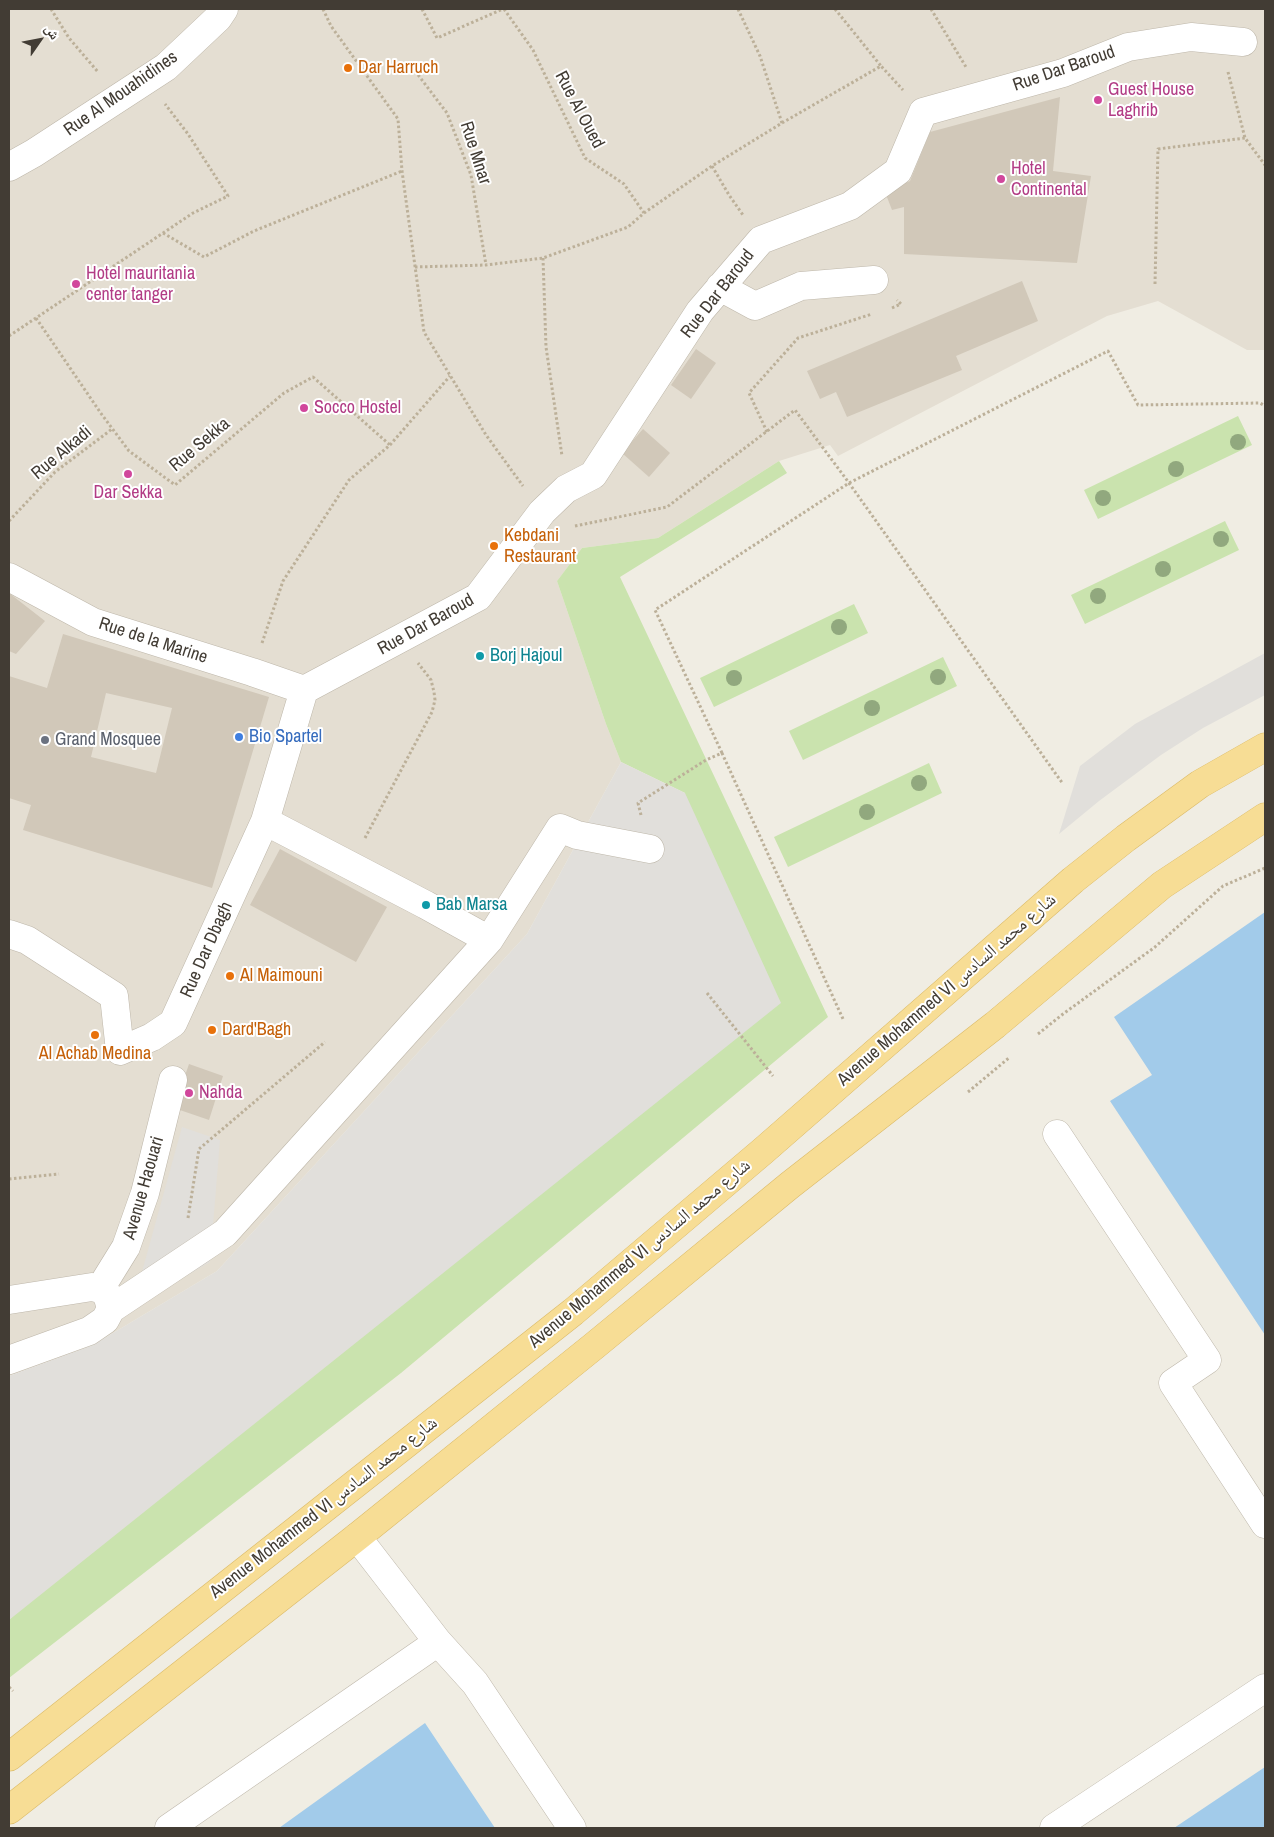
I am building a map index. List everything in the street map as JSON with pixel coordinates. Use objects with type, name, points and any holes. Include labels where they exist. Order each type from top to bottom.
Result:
[{"type":"main road","name":"Avenue Mohammed VI شارع محمد السادس","points":[[9,1757],[573,1312],[763,1151],[1073,880],[1126,838],[1200,784],[1265,747]]},
{"type":"main road","points":[[9,1810],[357,1537],[790,1185],[995,1025],[1162,885],[1265,817]]},
{"type":"street","name":"Rue Al Mouahidines","points":[[9,167],[34,153],[166,67],[218,18],[224,9]]},
{"type":"street","name":"Rue Dar Baroud","points":[[304,690],[478,598],[542,512],[566,489],[593,475],[700,311],[761,240],[850,206],[898,171],[923,112],[1063,73],[1128,47],[1191,37],[1232,41]]},
{"type":"street","points":[[720,287],[755,306],[801,286],[874,280]]},
{"type":"street","name":"Rue de la Marine","points":[[9,577],[93,622],[304,690]]},
{"type":"street","name":"Rue Dar Dbagh","points":[[9,934],[26,940],[114,996],[120,1051],[152,1037],[173,1023],[265,822],[304,690]]},
{"type":"street","points":[[265,822],[489,940]]},
{"type":"street","points":[[106,1299],[182,1261],[225,1233],[489,940],[560,828],[576,834],[650,849]]},
{"type":"street","name":"Avenue Haouari","points":[[106,1299],[145,1193],[173,1080]]},
{"type":"street","points":[[1057,1134],[1206,1360],[1173,1383],[1265,1524]]},
{"type":"street","points":[[9,1300],[92,1287],[106,1299]]},
{"type":"street","points":[[9,1360],[89,1331],[105,1320],[106,1299]]},
{"type":"street","points":[[357,1537],[438,1642],[475,1684],[572,1828]]},
{"type":"street","points":[[169,1828],[438,1642]]},
{"type":"street","points":[[1054,1828],[1265,1688]]},
{"type":"path","points":[[51,9],[69,38],[120,98]]},
{"type":"path","points":[[323,9],[331,26],[398,120],[402,171],[424,332],[486,435],[542,512]]},
{"type":"path","name":"Rue Al Oued","points":[[422,9],[437,38],[504,9],[533,50],[586,158],[624,184],[644,213]]},
{"type":"path","points":[[738,9],[760,56],[782,123]]},
{"type":"path","points":[[835,9],[881,66],[923,112]]},
{"type":"path","points":[[931,9],[983,95]]},
{"type":"path","points":[[1232,41],[1244,138],[1265,166]]},
{"type":"path","name":"Rue Mnar","points":[[409,63],[447,112],[471,174],[486,265]]},
{"type":"path","points":[[415,267],[486,265],[543,258],[628,227],[644,213],[712,166],[881,66]]},
{"type":"path","points":[[9,336],[194,213],[228,196],[188,134],[146,79]]},
{"type":"path","points":[[1155,284],[1158,149],[1244,138]]},
{"type":"path","points":[[712,166],[729,195]]},
{"type":"path","points":[[163,233],[204,257],[254,231],[402,171]]},
{"type":"path","points":[[543,258],[546,347],[566,489]]},
{"type":"path","points":[[874,280],[901,304],[883,311]]},
{"type":"path","points":[[768,432],[749,393],[798,338],[873,314]]},
{"type":"path","name":"Rue Sekka","points":[[36,318],[129,451],[175,485],[284,393],[313,377],[390,445]]},
{"type":"path","points":[[843,1019],[655,610],[849,483],[1108,351],[1138,404],[1260,403],[1265,406]]},
{"type":"path","points":[[252,672],[283,581],[349,480],[390,445],[450,376]]},
{"type":"path","points":[[568,527],[667,507],[768,432],[794,410],[849,483],[1063,784]]},
{"type":"path","name":"Rue Alkadi","points":[[9,521],[55,472],[112,429]]},
{"type":"path","points":[[350,866],[432,712],[435,700],[431,680],[409,650],[399,640]]},
{"type":"path","points":[[650,849],[638,803],[706,760],[722,753]]},
{"type":"path","points":[[1034,1038],[1063,1014],[1155,946],[1223,886],[1265,868]]},
{"type":"path","points":[[706,993],[774,1076]]},
{"type":"path","points":[[182,1261],[199,1149],[325,1042]]},
{"type":"path","points":[[968,1092],[1012,1056]]},
{"type":"path","points":[[9,1179],[59,1174]]},
{"type":"path","points":[[9,1687],[13,1691]]},
{"type":"shaded area","points":[[9,9],[1265,9],[1265,350],[1247,350],[1158,301],[1107,316],[838,456],[830,445],[779,461],[658,538],[582,548],[557,581],[621,762],[527,934],[217,1271],[93,1345],[9,1376]]},
{"type":"shaded area","points":[[1265,653],[1265,695],[1203,728],[1161,755],[1099,801],[1059,834],[1080,766],[1135,724]]},
{"type":"shaded area","points":[[621,762],[685,793],[781,1003],[9,1620],[9,1376],[93,1345],[217,1271],[527,934]]},
{"type":"shaded area","points":[[182,1127],[220,1140],[210,1262],[132,1308]]},
{"type":"green space","points":[[1238,416],[1252,445],[1098,519],[1084,490]]},
{"type":"green space","points":[[779,461],[787,473],[620,577],[828,1017],[401,1373],[9,1678],[9,1620],[685,793],[621,762],[557,581],[582,548],[658,538]]},
{"type":"green space","points":[[1225,521],[1239,550],[1085,624],[1071,595]]},
{"type":"green space","points":[[854,604],[868,633],[714,707],[700,678]]},
{"type":"green space","points":[[943,657],[957,686],[803,760],[789,731]]},
{"type":"green space","points":[[929,763],[942,793],[788,867],[774,837]]},
{"type":"water","points":[[1265,912],[1265,1335],[1110,1101],[1152,1075],[1114,1017]]},
{"type":"water","points":[[425,1723],[495,1828],[279,1828]]},
{"type":"water","points":[[1265,1767],[1265,1828],[1174,1828]]},
{"type":"building","name":"Hotel Continental","points":[[1060,97],[1053,171],[1091,176],[1077,263],[904,254],[904,207],[892,210],[885,192],[910,181],[930,132]]},
{"type":"building","points":[[1022,281],[1038,321],[956,356],[962,370],[847,417],[836,392],[820,399],[807,371]]},
{"type":"building","points":[[696,349],[716,363],[691,399],[671,385]]},
{"type":"building","points":[[643,429],[670,453],[649,477],[622,453]]},
{"type":"building","points":[[9,593],[45,621],[16,654],[9,651]]},
{"type":"building","points":[[63,634],[269,697],[212,888],[23,830],[31,805],[9,798],[9,676],[47,688]],"holes":[[[106,693],[172,708],[156,773],[91,757]]]},
{"type":"building","points":[[280,849],[387,907],[356,962],[250,905]]},
{"type":"building","points":[[189,1064],[223,1076],[209,1120],[174,1108]]},
{"type":"place","name":"Dar Harruch","points":[[348,68]]},
{"type":"place","name":"Guest House Laghrib","points":[[1098,100]]},
{"type":"place","name":"Hotel Continental","points":[[1001,179]]},
{"type":"place","name":"Hotel mauritania center tanger","points":[[76,284]]},
{"type":"place","name":"Socco Hostel","points":[[304,408]]},
{"type":"place","name":"Dar Sekka","points":[[128,474]]},
{"type":"place","name":"Kebdani Restaurant","points":[[494,546]]},
{"type":"place","name":"Borj Hajoul","points":[[480,656]]},
{"type":"place","name":"Bio Spartel","points":[[239,737]]},
{"type":"place","name":"Grand Mosquee","points":[[45,740]]},
{"type":"place","name":"Bab Marsa","points":[[426,905]]},
{"type":"place","name":"Al Maimouni","points":[[230,976]]},
{"type":"place","name":"Dard'Bagh","points":[[212,1030]]},
{"type":"place","name":"Al Achab Medina","points":[[95,1035]]},
{"type":"place","name":"Nahda","points":[[189,1093]]}]
